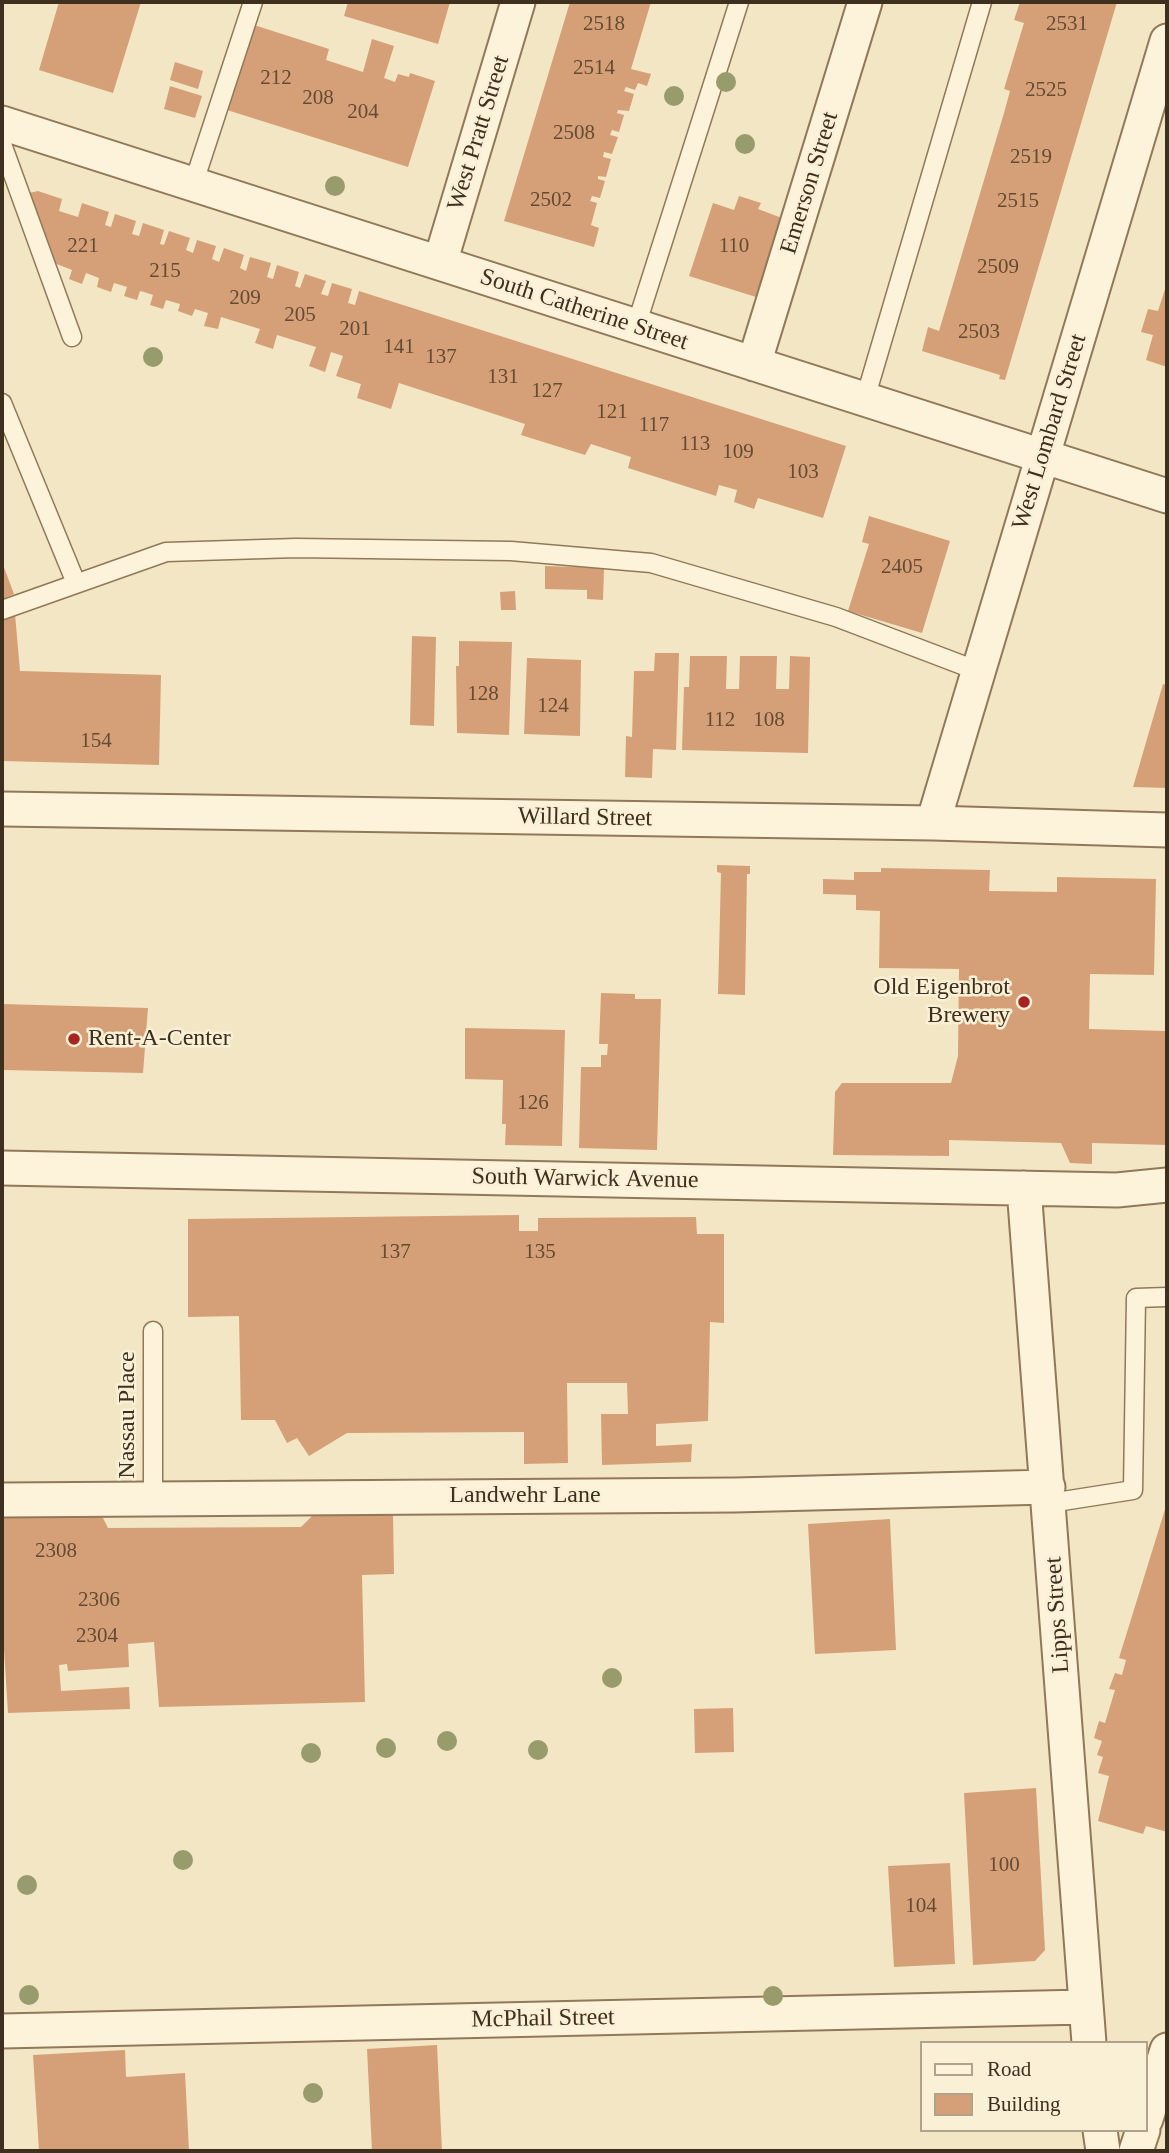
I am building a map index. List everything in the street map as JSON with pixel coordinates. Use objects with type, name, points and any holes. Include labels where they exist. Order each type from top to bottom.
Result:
[{"type":"street","name":"West Pratt Street","points":[[440,263],[518,2]]},
{"type":"street","name":"Emerson Street","points":[[754,364],[865,2]]},
{"type":"street","name":"West Lombard Street","points":[[933,823],[1167,41]]},
{"type":"street","name":"South Catherine Street","points":[[2,123],[1167,496]]},
{"type":"street","name":"Willard Street","points":[[2,809],[933,823],[1167,830]]},
{"type":"street","name":"South Warwick Avenue","points":[[2,1168],[1117,1190],[1167,1185]]},
{"type":"street","name":"Lipps Street","points":[[1024,1188],[1089,2041]]},
{"type":"street","name":"Landwehr Lane","points":[[2,1500],[1049,1495]]},
{"type":"street","name":"McPhail Street","points":[[2,2031],[1085,2007]]},
{"type":"street","points":[[1148,2112],[1167,2050]]},
{"type":"street","points":[[1100,2132],[1103,2151]]},
{"type":"street","points":[[1136,2151],[1142,2132]]},
{"type":"lane","points":[[193,185],[253,2]]},
{"type":"lane","points":[[636,326],[738,2]]},
{"type":"lane","points":[[865,399],[982,2]]},
{"type":"lane","points":[[2,144],[72,337]]},
{"type":"lane","points":[[2,404],[76,583]]},
{"type":"lane","points":[[2,610],[166,552],[296,548],[511,551],[651,563],[836,617],[978,671]]},
{"type":"lane","points":[[1049,1495],[1133,1490],[1136,1298],[1167,1297]]},
{"type":"lane","name":"Nassau Place","points":[[153,1331],[153,1498]]},
{"type":"building","points":[[59,2],[141,2],[113,93],[39,70]]},
{"type":"building","points":[[348,2],[450,2],[438,44],[344,16]]},
{"type":"building","points":[[570,2],[651,2],[631,69],[651,74],[647,86],[638,83],[635,90],[626,87],[624,91],[634,94],[629,111],[618,110],[617,113],[624,115],[619,132],[612,130],[610,135],[618,137],[612,154],[604,152],[603,157],[611,159],[606,177],[598,176],[598,179],[605,181],[600,198],[592,196],[590,201],[597,203],[591,225],[599,228],[594,247],[504,221]]},
{"type":"building","points":[[1020,2],[1117,2],[1005,380],[999,379],[1000,375],[922,351],[928,327],[939,331],[1004,113],[1010,91],[1004,89],[1024,23],[1014,20]]},
{"type":"building","points":[[254,25],[329,49],[326,60],[363,72],[372,39],[394,46],[384,78],[395,82],[398,74],[409,77],[410,73],[435,81],[408,167],[227,110]]},
{"type":"building","points":[[175,62],[203,71],[198,89],[170,80]]},
{"type":"building","points":[[170,86],[202,96],[195,118],[164,109]]},
{"type":"building","points":[[38,191],[62,199],[59,211],[78,217],[82,203],[109,212],[105,225],[111,227],[115,214],[136,221],[132,234],[139,236],[143,223],[164,230],[160,244],[164,245],[169,231],[190,238],[186,250],[193,253],[197,240],[216,246],[212,259],[219,262],[224,248],[244,255],[240,268],[246,271],[250,257],[271,263],[267,277],[273,279],[277,265],[299,272],[295,286],[300,288],[305,274],[326,281],[321,294],[328,296],[332,283],[352,289],[348,303],[355,305],[359,291],[846,446],[823,518],[758,498],[754,509],[734,502],[737,490],[719,485],[716,496],[628,468],[631,457],[591,444],[585,455],[521,435],[525,424],[399,383],[391,409],[357,398],[361,384],[336,376],[343,356],[331,352],[325,372],[309,366],[316,347],[277,335],[273,349],[255,343],[260,329],[221,317],[218,329],[204,326],[208,313],[195,309],[192,316],[178,311],[180,304],[166,300],[163,309],[150,305],[153,295],[140,291],[137,300],[124,296],[127,287],[114,283],[111,292],[97,287],[99,278],[86,273],[82,284],[69,279],[72,270],[54,263],[29,193]]},
{"type":"building","points":[[739,196],[761,203],[758,209],[782,218],[756,297],[689,276],[713,203],[734,210]]},
{"type":"building","points":[[1167,283],[1167,367],[1146,360],[1153,335],[1141,332],[1148,309],[1158,311]]},
{"type":"building","points":[[869,516],[950,541],[922,633],[848,611],[869,544],[862,542]]},
{"type":"building","points":[[2,562],[14,594],[2,599]]},
{"type":"building","points":[[545,566],[604,568],[603,600],[587,599],[587,590],[545,589]]},
{"type":"building","points":[[515,591],[516,610],[501,610],[500,592]]},
{"type":"building","points":[[15,614],[20,671],[161,675],[159,765],[2,761],[2,618]]},
{"type":"building","points":[[412,636],[436,637],[434,726],[410,725]]},
{"type":"building","points":[[459,641],[512,642],[509,735],[457,733],[456,666],[459,666]]},
{"type":"building","points":[[655,653],[679,653],[676,750],[653,749],[652,778],[625,777],[626,736],[632,737],[634,671],[654,671]]},
{"type":"building","points":[[690,656],[727,656],[726,689],[739,689],[740,656],[777,656],[776,689],[789,689],[790,656],[810,657],[808,753],[682,750],[684,687],[689,687]]},
{"type":"building","points":[[527,658],[581,660],[580,736],[524,734]]},
{"type":"building","points":[[1163,684],[1167,685],[1167,788],[1133,787]]},
{"type":"building","points":[[717,865],[750,866],[750,874],[747,874],[745,995],[718,994],[721,873],[717,872]]},
{"type":"building","name":"Old Eigenbrot Brewery","points":[[881,868],[990,870],[989,891],[1057,892],[1057,877],[1156,879],[1154,975],[1090,974],[1089,1029],[1167,1031],[1167,1145],[1092,1143],[1092,1164],[1070,1163],[1061,1143],[949,1140],[949,1156],[833,1155],[835,1092],[842,1083],[951,1083],[958,1056],[959,969],[879,968],[880,911],[856,910],[856,895],[823,894],[823,879],[854,880],[854,872],[881,872]]},
{"type":"building","points":[[601,993],[635,994],[635,999],[661,999],[657,1150],[579,1148],[581,1067],[601,1067],[601,1055],[607,1055],[608,1044],[599,1044]]},
{"type":"building","name":"Rent-A-Center","points":[[2,1004],[148,1008],[143,1073],[2,1070]]},
{"type":"building","points":[[465,1028],[565,1030],[562,1146],[505,1145],[506,1124],[502,1124],[503,1080],[465,1079]]},
{"type":"building","points":[[519,1215],[519,1231],[538,1231],[538,1218],[696,1217],[697,1234],[724,1234],[724,1323],[710,1322],[708,1421],[656,1424],[656,1446],[692,1444],[691,1462],[602,1465],[601,1414],[628,1414],[627,1383],[567,1383],[568,1463],[524,1464],[524,1432],[347,1433],[309,1456],[297,1438],[287,1443],[275,1420],[241,1420],[239,1316],[188,1317],[188,1219]]},
{"type":"building","points":[[1167,1503],[1167,1832],[1146,1826],[1143,1834],[1098,1821],[1109,1776],[1098,1773],[1103,1757],[1097,1755],[1102,1741],[1094,1738],[1099,1721],[1105,1723],[1115,1690],[1109,1689],[1115,1673],[1122,1675],[1126,1660],[1119,1658]]},
{"type":"building","points":[[393,1513],[394,1574],[362,1575],[365,1702],[159,1707],[154,1642],[128,1644],[129,1667],[68,1671],[67,1664],[59,1665],[61,1691],[129,1687],[130,1709],[8,1713],[2,1617],[2,1516],[101,1514],[108,1528],[301,1527],[314,1514]]},
{"type":"building","points":[[890,1519],[896,1650],[815,1654],[808,1524]]},
{"type":"building","points":[[733,1708],[734,1752],[695,1753],[694,1709]]},
{"type":"building","points":[[1036,1788],[1045,1950],[1035,1961],[973,1965],[964,1793]]},
{"type":"building","points":[[950,1863],[955,1964],[894,1967],[888,1866]]},
{"type":"building","points":[[437,2045],[442,2151],[372,2151],[367,2049]]},
{"type":"building","points":[[125,2050],[126,2077],[185,2073],[189,2151],[39,2151],[33,2055]]},
{"type":"place","name":"Old Eigenbrot Brewery","points":[[1024,1002]]},
{"type":"place","name":"Rent-A-Center","points":[[74,1039]]}]
